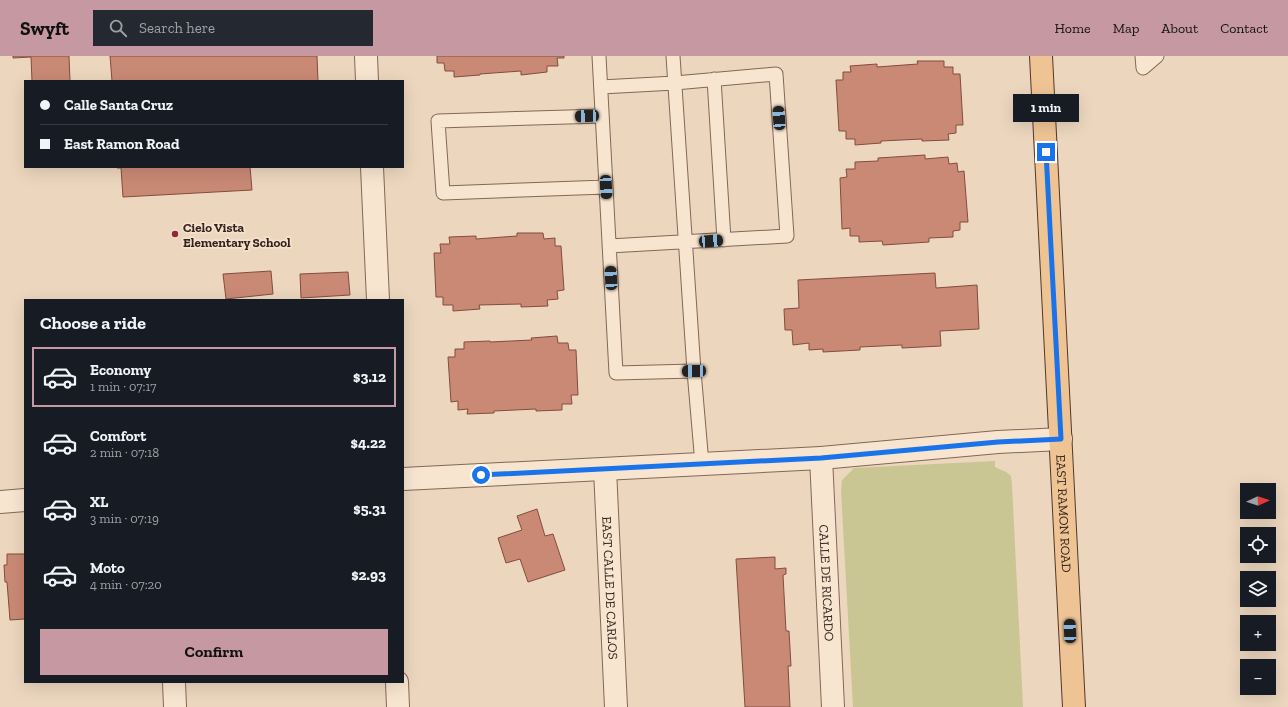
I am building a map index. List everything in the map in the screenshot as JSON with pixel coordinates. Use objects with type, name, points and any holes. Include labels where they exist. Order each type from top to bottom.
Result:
[{"type":"main road","name":"EAST RAMON ROAD","points":[[1041,56],[1074,707]]},
{"type":"street","points":[[366,56],[367,80]]},
{"type":"street","points":[[372,168],[378,299]]},
{"type":"street","points":[[404,479],[821,458],[998,442],[1061,439]]},
{"type":"street","name":"CALLE DE RICARDO","points":[[821,458],[833,707]]},
{"type":"street","name":"EAST CALLE DE CARLOS","points":[[605,469],[616,707]]},
{"type":"street","points":[[0,502],[24,500]]},
{"type":"street","points":[[174,683],[175,707]]},
{"type":"street","points":[[397,683],[398,707]]},
{"type":"lane","points":[[599,56],[616,373],[694,371]]},
{"type":"lane","points":[[673,56],[694,371],[702,464]]},
{"type":"lane","points":[[1142,56],[1143,68],[1157,56]]},
{"type":"lane","points":[[601,87],[675,83],[776,74],[787,236],[610,246]]},
{"type":"lane","points":[[714,79],[724,240]]},
{"type":"lane","points":[[602,116],[438,121],[443,193],[606,187]]},
{"type":"shaded area","points":[[995,461],[995,467],[1011,476],[1023,707],[853,707],[841,491],[842,480],[854,468]]},
{"type":"building","points":[[13,56],[69,56],[70,80],[32,80],[31,57],[13,58]]},
{"type":"building","points":[[110,56],[317,56],[318,80],[112,80]]},
{"type":"building","points":[[437,56],[564,56],[564,58],[557,58],[558,66],[547,66],[547,72],[521,75],[521,71],[454,77],[454,71],[445,71],[444,63],[437,63]]},
{"type":"building","points":[[917,61],[944,61],[944,67],[953,67],[953,74],[960,74],[963,125],[956,125],[956,133],[948,134],[949,140],[922,141],[922,139],[881,141],[881,143],[855,145],[855,139],[846,139],[846,131],[839,131],[836,80],[843,80],[843,72],[851,72],[850,66],[877,64],[877,67],[918,64]]},
{"type":"building","points":[[925,155],[925,159],[948,157],[949,164],[957,163],[958,172],[964,171],[968,222],[960,222],[960,230],[953,231],[953,237],[929,238],[929,242],[883,245],[882,241],[859,242],[859,236],[850,236],[850,228],[842,229],[840,178],[847,177],[846,169],[855,169],[855,162],[878,161],[878,158]]},
{"type":"building","points":[[121,168],[250,168],[252,190],[123,197]]},
{"type":"building","points":[[517,233],[543,233],[544,239],[555,238],[555,246],[561,246],[564,290],[557,291],[558,299],[547,300],[548,306],[521,307],[521,304],[479,305],[480,309],[453,311],[453,305],[443,305],[443,297],[436,297],[434,253],[441,253],[440,244],[450,244],[449,237],[476,236],[476,239],[517,236]]},
{"type":"building","points":[[271,271],[273,294],[226,299],[223,274]]},
{"type":"building","points":[[348,272],[350,295],[301,298],[300,274]]},
{"type":"building","points":[[935,273],[936,288],[977,285],[979,329],[940,331],[941,346],[902,348],[902,345],[860,347],[860,350],[823,352],[823,349],[809,350],[809,343],[793,345],[792,330],[785,330],[784,309],[799,308],[798,280]]},
{"type":"building","points":[[557,336],[558,343],[568,343],[569,350],[576,350],[578,395],[571,395],[572,404],[562,404],[562,410],[536,411],[536,409],[467,414],[468,409],[458,410],[458,401],[451,402],[448,357],[455,357],[455,349],[464,349],[464,342],[532,340],[531,338]]},
{"type":"building","points":[[537,509],[545,536],[553,534],[565,570],[528,582],[520,559],[506,563],[498,538],[522,530],[517,516]]},
{"type":"building","points":[[7,554],[24,554],[24,619],[10,620],[4,565],[7,565]]},
{"type":"building","points":[[775,557],[775,569],[786,568],[786,574],[783,575],[786,631],[789,631],[791,666],[788,666],[790,707],[745,707],[736,559]]},
{"type":"place","name":"Cielo Vista Elementary School","points":[[175,234]]},
{"type":"route","points":[[481,475],[821,458],[998,442],[1061,439],[1046,152]]}]
